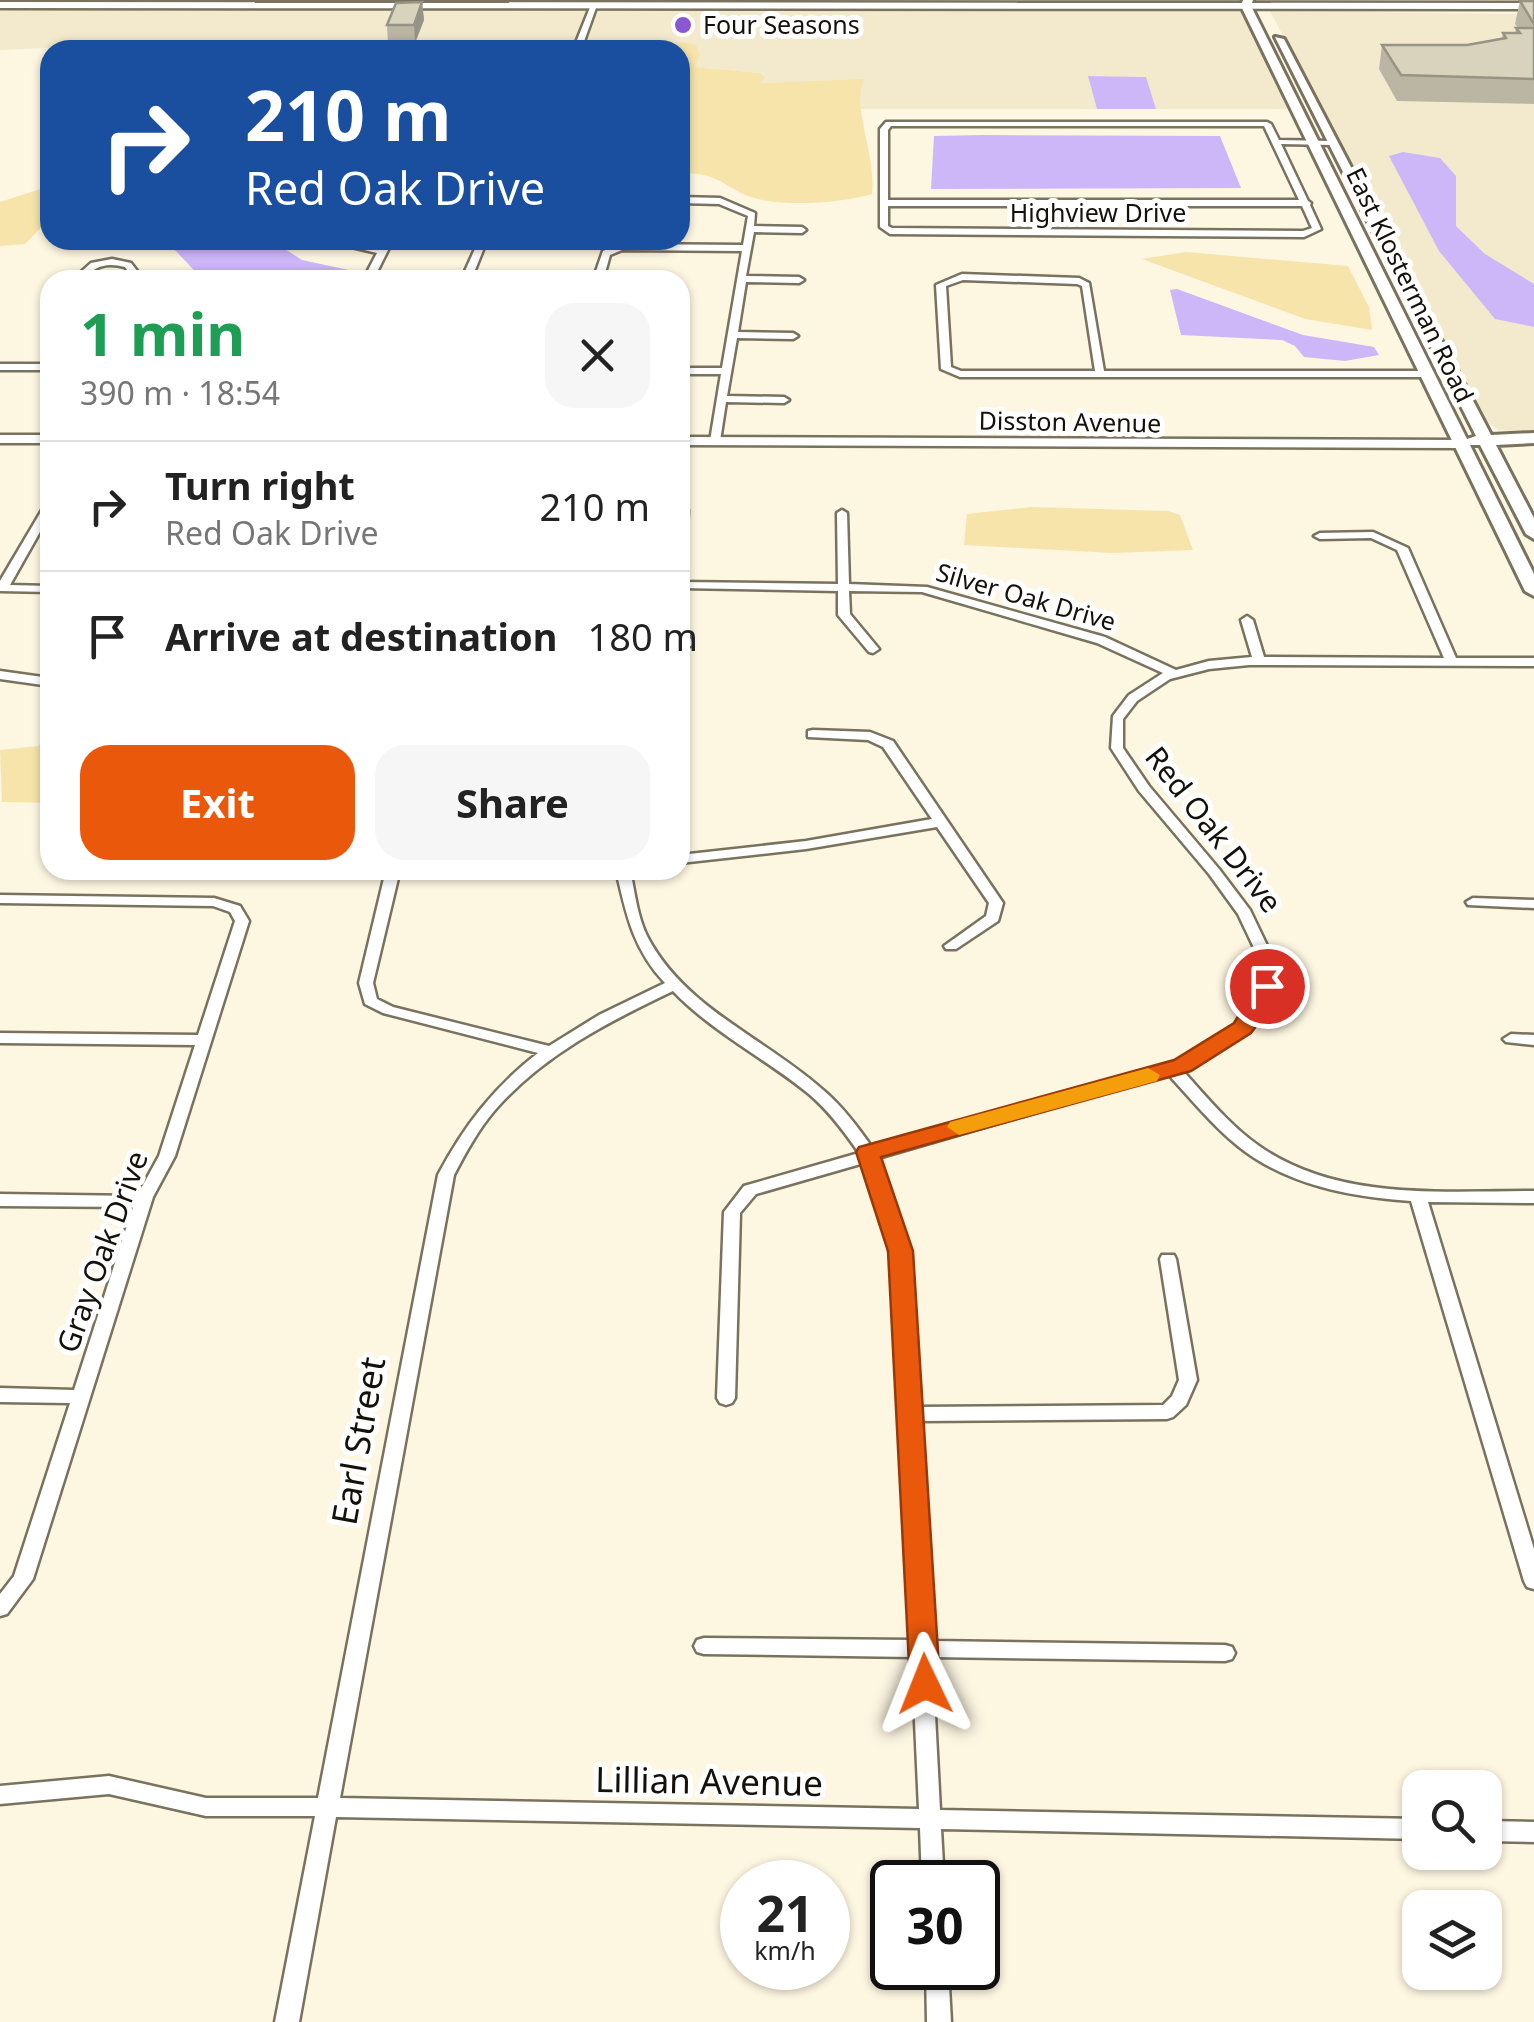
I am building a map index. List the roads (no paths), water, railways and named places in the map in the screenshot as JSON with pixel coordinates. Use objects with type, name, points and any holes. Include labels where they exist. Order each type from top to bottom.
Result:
[{"type":"highway","points":[[96,5],[239,0]]},
{"type":"highway","points":[[262,5],[412,0]]},
{"type":"highway","points":[[0,4],[499,6],[682,0]]},
{"type":"highway","points":[[827,5],[945,0]]},
{"type":"highway","points":[[592,3],[1534,6]]},
{"type":"main road","name":"East Klosterman Road","points":[[1253,3],[1272,26],[1534,534]]},
{"type":"main road","name":"East Klosterman Road","points":[[1253,3],[1312,142],[1534,591]]},
{"type":"main road","points":[[1460,444],[1534,438]]},
{"type":"main road","points":[[1487,443],[1534,448]]},
{"type":"street","points":[[580,40],[592,3]]},
{"type":"street","points":[[889,124],[1260,124],[1272,126],[1280,142],[1306,203],[884,203],[884,129],[889,124]]},
{"type":"street","points":[[1280,142],[1331,142]]},
{"type":"street","points":[[690,200],[720,201],[750,213],[748,248],[715,441]]},
{"type":"street","name":"Highview Drive","points":[[884,203],[886,229],[918,233],[1310,233],[1318,228],[1306,203]]},
{"type":"street","points":[[750,229],[802,230]]},
{"type":"street","points":[[690,247],[748,248]]},
{"type":"street","points":[[373,250],[382,252],[373,270]]},
{"type":"street","points":[[601,270],[606,254],[617,250]]},
{"type":"street","points":[[86,270],[90,264],[114,261],[132,270]]},
{"type":"street","points":[[1100,374],[1086,285],[1079,281],[962,277],[941,284],[946,369],[960,374],[1100,374],[1426,374]]},
{"type":"street","points":[[742,278],[799,280]]},
{"type":"street","points":[[732,335],[793,336]]},
{"type":"street","points":[[0,368],[40,368]]},
{"type":"street","points":[[690,371],[724,372]]},
{"type":"street","points":[[721,399],[784,400]]},
{"type":"street","points":[[0,439],[40,439]]},
{"type":"street","name":"Disston Avenue","points":[[690,441],[1460,444]]},
{"type":"street","points":[[842,513],[846,621],[873,649]]},
{"type":"street","points":[[40,522],[1,588],[40,589]]},
{"type":"street","points":[[1320,536],[1374,536],[1402,548],[1451,662]]},
{"type":"street","name":"Silver Oak Drive","points":[[690,585],[906,587],[979,602],[1101,640],[1173,673]]},
{"type":"street","points":[[1247,620],[1259,661]]},
{"type":"street","name":"Red Oak Drive","points":[[726,1398],[735,1206],[756,1187],[868,1152],[1172,1069],[1242,1028],[1259,1007],[1269,979],[1265,947],[1115,744],[1117,719],[1125,706],[1173,673],[1259,661],[1534,662]]},
{"type":"street","points":[[0,675],[40,681]]},
{"type":"street","points":[[813,734],[881,739],[996,902],[993,918],[951,946]]},
{"type":"street","points":[[690,857],[806,845],[941,822]]},
{"type":"street","points":[[391,880],[366,984],[370,1001],[388,1010],[546,1050]]},
{"type":"street","points":[[626,880],[640,936],[675,984],[803,1080],[868,1152],[899,1240],[924,1650],[932,1860]]},
{"type":"street","name":"Gray Oak Drive","points":[[0,899],[204,901],[234,909],[242,926],[167,1156],[144,1202],[23,1580],[0,1608]]},
{"type":"street","points":[[1473,902],[1534,904]]},
{"type":"street","name":"Earl Street","points":[[287,2022],[439,1197],[472,1129],[546,1050],[675,984]]},
{"type":"street","points":[[0,1038],[204,1040]]},
{"type":"street","points":[[1511,1039],[1534,1040]]},
{"type":"street","points":[[1172,1069],[1242,1140],[1270,1160],[1342,1186],[1418,1196],[1534,1197]]},
{"type":"street","points":[[1418,1196],[1534,1582]]},
{"type":"street","points":[[0,1200],[144,1202]]},
{"type":"street","points":[[909,1414],[1167,1412],[1180,1400],[1188,1380],[1168,1259]]},
{"type":"street","points":[[0,1395],[82,1396]]},
{"type":"street","points":[[704,1646],[1225,1653]]},
{"type":"street","name":"Lillian Avenue","points":[[0,1795],[109,1785],[206,1807],[1402,1829]]},
{"type":"street","points":[[1502,1831],[1534,1832]]},
{"type":"street","points":[[937,1990],[939,2022]]},
{"type":"place","name":"Four Seasons","points":[[683,25]]}]
